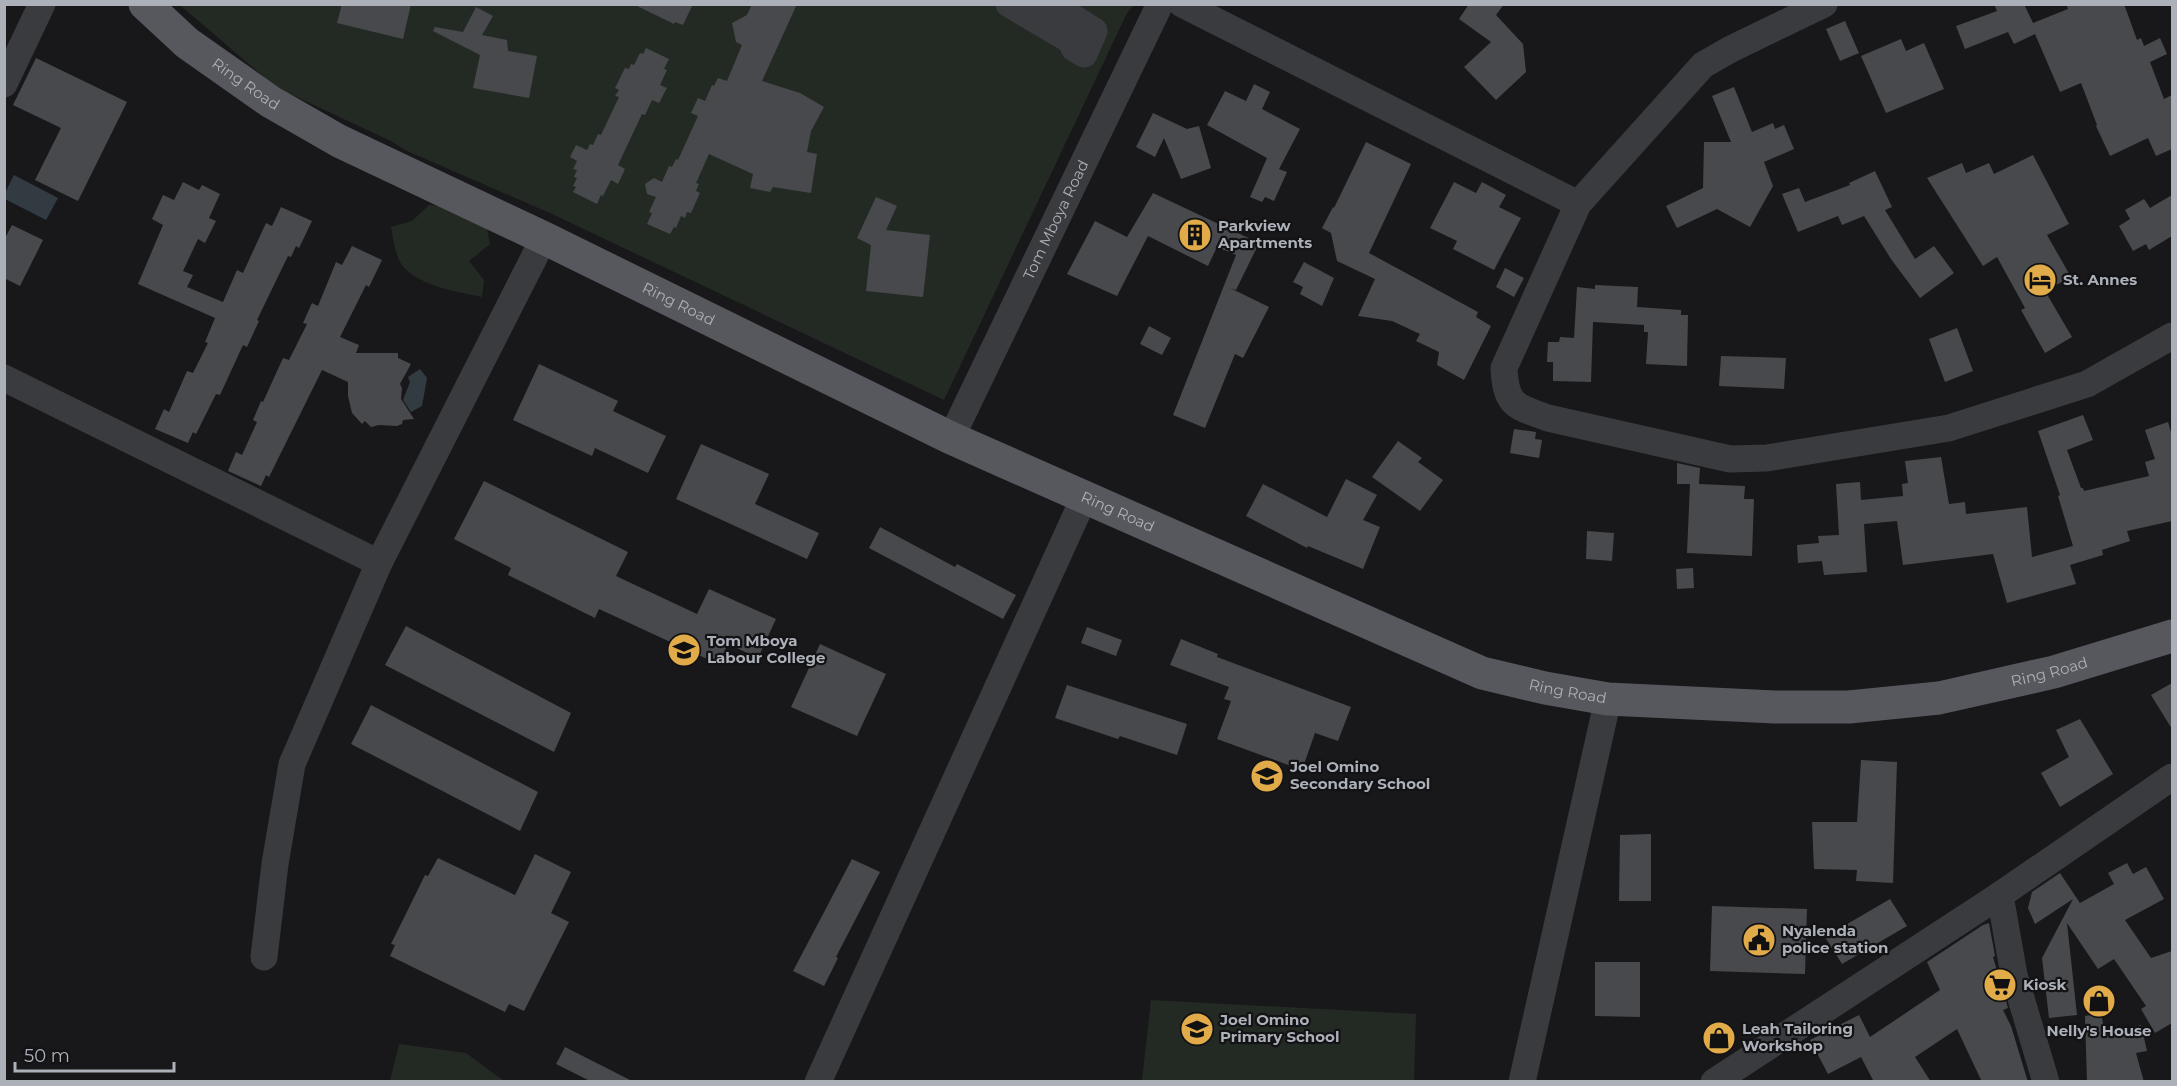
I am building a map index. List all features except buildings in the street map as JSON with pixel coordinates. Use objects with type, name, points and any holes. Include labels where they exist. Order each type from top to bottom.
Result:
[{"type":"main road","name":"Ring Road","points":[[145,4],[187,43],[271,102],[339,141],[544,238],[951,438],[1482,673],[1545,688],[1608,699],[1774,707],[1849,707],[1939,698],[2054,672],[2172,636]]},
{"type":"street","points":[[4,84],[42,4]]},
{"type":"street","points":[[1009,4],[1076,43],[1074,48],[1084,54],[1094,31],[1051,4]]},
{"type":"street","name":"Tom Mboya Road","points":[[951,438],[1160,4]]},
{"type":"street","points":[[1182,4],[1578,204]]},
{"type":"street","points":[[1824,4],[1703,65],[1578,204],[1504,368],[1505,391],[1519,407],[1548,418],[1713,456],[1730,459],[1767,459],[1949,428],[2087,384],[2172,336]]},
{"type":"street","points":[[264,957],[275,864],[292,764],[379,563],[544,238]]},
{"type":"street","points":[[4,378],[379,563]]},
{"type":"street","points":[[818,1082],[1084,498]]},
{"type":"street","points":[[1522,1082],[1608,699]]},
{"type":"street","points":[[1714,1082],[2000,895],[2172,777]]},
{"type":"street","points":[[2000,895],[2014,975],[2046,1082]]},
{"type":"shaded area","points":[[180,5],[1134,5],[1127,13],[944,400],[552,214],[405,150],[391,141],[288,93],[264,77]]},
{"type":"shaded area","points":[[14,175],[58,198],[46,220],[5,199],[5,193]]},
{"type":"shaded area","points":[[429,205],[483,209],[490,244],[469,261],[484,280],[482,297],[435,286],[413,275],[399,260],[391,227],[412,221]]},
{"type":"shaded area","points":[[420,369],[427,378],[422,406],[411,412],[403,400],[410,382],[408,377]]},
{"type":"shaded area","points":[[1151,1000],[1416,1014],[1414,1081],[1142,1081]]},
{"type":"shaded area","points":[[399,1044],[466,1053],[504,1081],[390,1081]]},
{"type":"place","name":"Parkview Apartments","points":[[1195,235]]},
{"type":"place","name":"St. Annes","points":[[2040,280]]},
{"type":"place","name":"Tom Mboya Labour College","points":[[684,650]]},
{"type":"place","name":"Joel Omino Secondary School","points":[[1267,776]]},
{"type":"place","name":"Nyalenda police station","points":[[1759,940]]},
{"type":"place","name":"Kiosk","points":[[2000,985]]},
{"type":"place","name":"Nelly's House","points":[[2099,1001]]},
{"type":"place","name":"Joel Omino Primary School","points":[[1197,1029]]},
{"type":"place","name":"Leah Tailoring Workshop","points":[[1719,1038]]}]
